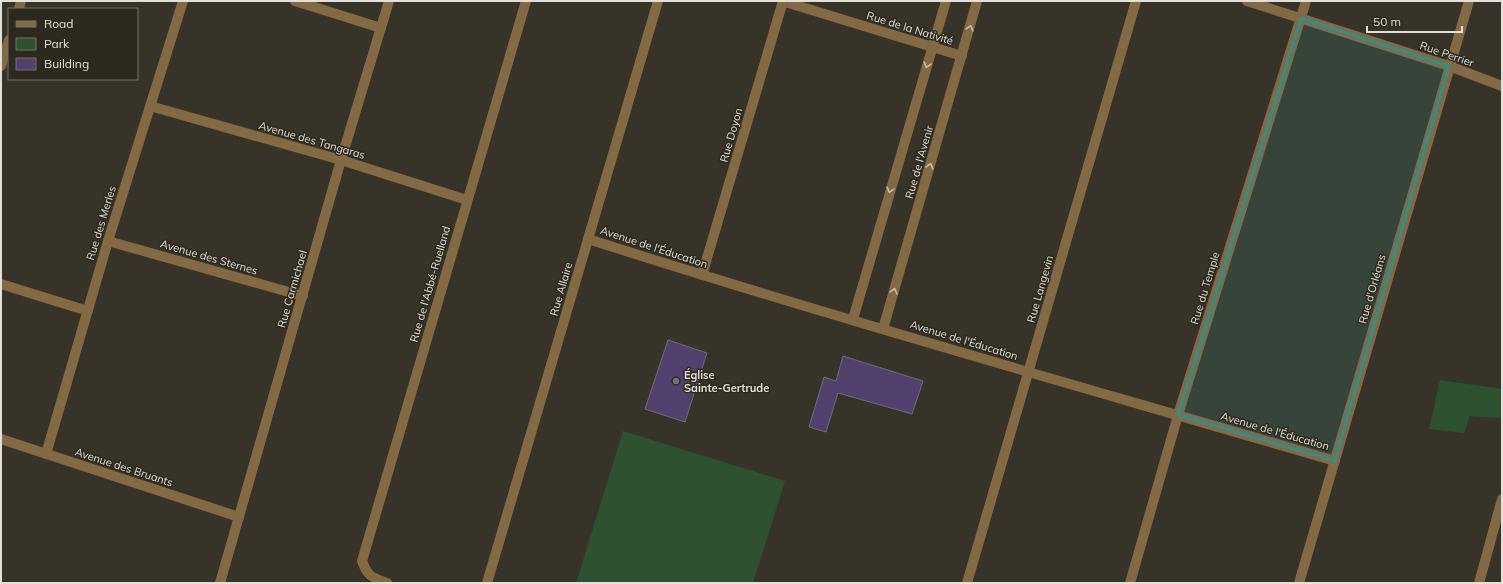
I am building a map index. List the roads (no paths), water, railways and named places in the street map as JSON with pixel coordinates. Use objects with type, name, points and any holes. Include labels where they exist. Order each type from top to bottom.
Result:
[{"type":"street","name":"Rue des Merles","points":[[46,454],[108,241],[183,1]]},
{"type":"street","points":[[295,1],[381,28]]},
{"type":"street","name":"Rue Carmichael","points":[[220,583],[341,160],[389,1]]},
{"type":"street","name":"Rue de l'Abbé-Ruelland","points":[[387,583],[376,579],[366,572],[362,561],[526,1]]},
{"type":"street","name":"Rue Allaire","points":[[486,583],[658,1]]},
{"type":"street","name":"Rue de la Nativité","points":[[783,1],[962,56]]},
{"type":"street","name":"Rue Doyon","points":[[702,275],[783,1]]},
{"type":"street","name":"Rue de l'Avenir","points":[[853,319],[946,1]]},
{"type":"street","name":"Rue de l'Avenir","points":[[883,329],[977,1]]},
{"type":"street","name":"Rue Langevin","points":[[967,583],[1136,1]]},
{"type":"street","name":"Rue Perrier","points":[[1247,1],[1449,66],[1502,86]]},
{"type":"street","name":"Rue du Temple","points":[[1130,583],[1178,415],[1306,1]]},
{"type":"street","name":"Rue d'Orléans","points":[[1299,583],[1469,1]]},
{"type":"street","points":[[1,66],[8,43]]},
{"type":"street","name":"Avenue des Tangaras","points":[[150,106],[341,160],[467,200]]},
{"type":"street","name":"Avenue de l'Éducation","points":[[588,238],[702,275],[1335,461]]},
{"type":"street","name":"Avenue des Sternes","points":[[108,241],[303,296]]},
{"type":"street","points":[[1,284],[88,312]]},
{"type":"street","name":"Avenue des Bruants","points":[[1,439],[239,516]]},
{"type":"street","points":[[1479,583],[1502,499]]},
{"type":"place","name":"Église Sainte-Gertrude","points":[[676,381]]}]
